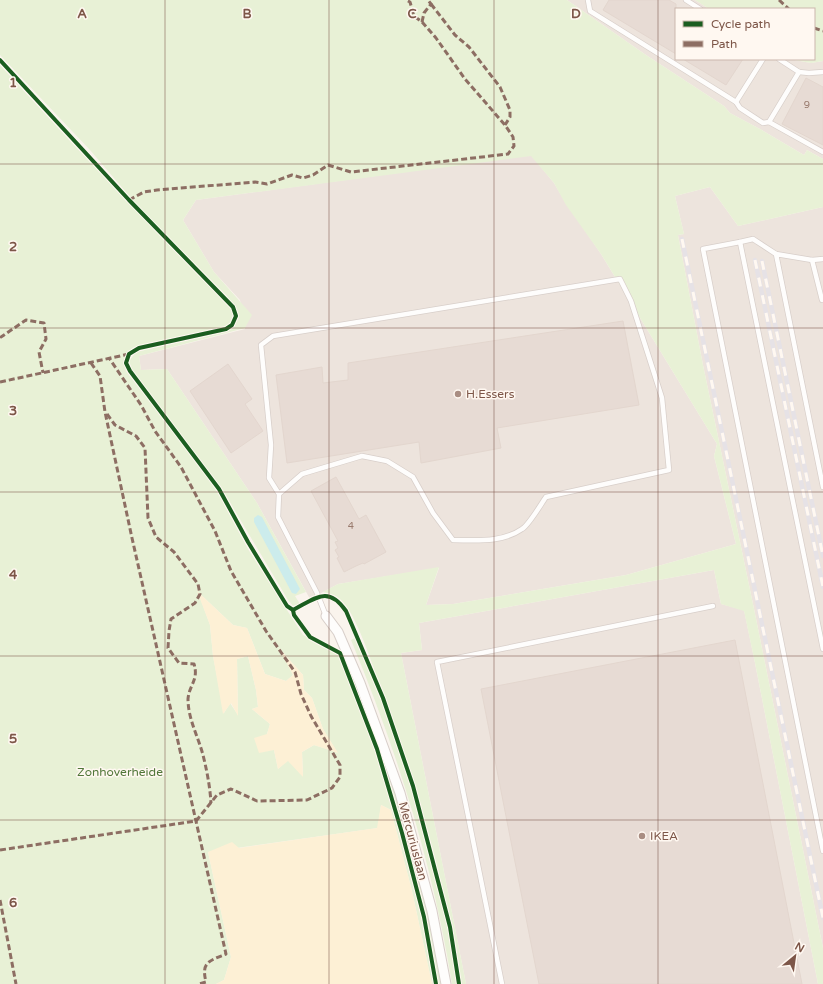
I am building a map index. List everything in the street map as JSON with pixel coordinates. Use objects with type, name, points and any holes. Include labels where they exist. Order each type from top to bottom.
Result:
[{"type":"street","name":"Mercuriuslaan","points":[[326,616],[338,632],[360,683],[400,794],[432,911],[446,984]]},
{"type":"lane","points":[[588,0],[590,11],[736,102],[740,108],[763,123],[769,122],[823,152]]},
{"type":"lane","points":[[686,0],[698,8]]},
{"type":"lane","points":[[736,102],[762,60]]},
{"type":"lane","points":[[781,60],[800,72],[823,72]]},
{"type":"lane","points":[[769,122],[800,72]]},
{"type":"lane","points":[[823,259],[812,260],[776,254],[753,240],[703,248],[823,851]]},
{"type":"lane","points":[[740,242],[823,649]]},
{"type":"lane","points":[[776,254],[823,487]]},
{"type":"lane","points":[[812,260],[823,302]]},
{"type":"lane","points":[[278,494],[302,474],[362,456],[387,461],[413,477],[433,513],[453,540],[500,540],[523,529],[546,497],[670,470],[662,398],[631,301],[620,279],[273,336],[261,345],[271,446],[270,478],[278,494],[278,517],[317,593],[326,616]]},
{"type":"lane","points":[[502,984],[437,662],[713,606]]},
{"type":"shaded area","points":[[567,0],[695,0],[707,8],[675,8],[675,60],[794,60],[811,63],[823,61],[823,159],[807,150],[804,155],[730,113],[724,106],[646,55]]},
{"type":"shaded area","points":[[531,155],[554,183],[601,254],[717,444],[714,456],[736,544],[626,575],[453,604],[426,605],[439,568],[338,584],[310,599],[257,503],[167,369],[141,370],[139,356],[245,329],[240,300],[214,272],[183,220],[196,200]]},
{"type":"shaded area","points":[[710,187],[738,226],[823,207],[823,948],[703,365],[678,235],[684,234],[675,196]]},
{"type":"shaded area","name":"IKEA","points":[[714,570],[721,604],[744,610],[818,984],[466,984],[401,653],[422,650],[419,623]]},
{"type":"green space","points":[[0,0],[567,0],[646,55],[724,106],[730,113],[804,155],[807,150],[823,159],[823,207],[738,226],[710,187],[675,196],[684,234],[678,235],[703,365],[823,948],[823,984],[818,984],[744,611],[721,604],[714,570],[419,623],[422,650],[401,653],[466,984],[461,984],[445,901],[427,827],[405,758],[369,655],[358,628],[346,606],[336,596],[323,592],[338,584],[439,567],[426,605],[453,604],[626,575],[736,544],[714,456],[717,444],[601,254],[566,205],[554,183],[531,156],[196,200],[183,220],[214,272],[252,315],[245,328],[139,356],[141,370],[167,369],[257,503],[306,592],[295,596],[300,604],[293,606],[225,494],[132,370],[129,361],[136,352],[224,332],[231,328],[237,320],[238,316],[234,306],[227,296],[142,211],[90,150],[0,55]]},
{"type":"green space","points":[[695,0],[823,0],[823,61],[811,63],[794,60],[815,60],[815,8],[707,8]]},
{"type":"green space","name":"Zonhoverheide","points":[[0,65],[71,142],[231,309],[233,315],[232,321],[225,327],[134,347],[131,349],[126,358],[126,371],[201,468],[219,495],[248,549],[303,635],[325,645],[339,655],[377,753],[399,828],[423,919],[435,984],[432,984],[412,891],[391,810],[381,805],[378,828],[208,852],[231,957],[224,980],[216,984],[0,984]],"holes":[[[198,592],[233,625],[247,628],[265,674],[286,681],[293,675],[280,649],[303,675],[304,690],[312,698],[323,729],[337,752],[314,745],[302,752],[303,776],[288,760],[278,769],[274,750],[267,734],[270,724],[252,709],[258,707],[256,690],[248,656],[237,659],[238,715],[230,703],[224,713],[213,656],[210,625]]]},
{"type":"green space","points":[[357,637],[380,695],[411,785],[436,873],[447,919],[458,984],[452,984],[435,896],[412,809],[384,724],[351,640]]},
{"type":"green space","points":[[341,652],[349,665],[356,682],[401,813],[428,915],[441,984],[438,984],[427,924],[397,807],[365,712]]},
{"type":"sand","points":[[197,591],[233,625],[247,628],[265,674],[286,681],[293,675],[278,647],[303,675],[304,690],[312,698],[323,729],[338,753],[314,745],[302,752],[303,777],[288,761],[278,769],[274,750],[259,753],[254,738],[267,734],[270,724],[252,709],[258,707],[256,690],[248,656],[237,659],[238,716],[231,703],[223,714],[213,656],[210,625]]},
{"type":"sand","points":[[381,805],[391,810],[412,891],[432,984],[216,984],[224,980],[231,957],[208,852],[232,842],[239,848],[377,828]]},
{"type":"water","points":[[258,515],[262,517],[300,589],[296,594],[292,593],[254,522],[254,518]]},
{"type":"building","points":[[609,0],[669,0],[676,4],[675,53],[603,10]]},
{"type":"building","points":[[685,60],[742,60],[726,85]]},
{"type":"building","points":[[806,78],[823,87],[823,145],[782,124]]},
{"type":"building","name":"H.Essers","points":[[623,321],[639,405],[497,428],[501,448],[421,463],[419,442],[287,463],[276,375],[322,367],[323,383],[348,380],[348,363]]},
{"type":"building","points":[[228,364],[252,399],[245,404],[263,431],[231,453],[190,391]]},
{"type":"building","points":[[336,477],[359,519],[366,515],[386,552],[364,564],[363,563],[344,572],[335,550],[338,548],[335,542],[338,541],[311,491]]},
{"type":"building","name":"IKEA","points":[[735,640],[802,984],[539,984],[481,689]]},
{"type":"railway","points":[[682,239],[823,918]]},
{"type":"railway","points":[[755,260],[823,587]]},
{"type":"railway","points":[[762,261],[823,556]]},
{"type":"marked path","points":[[129,200],[144,192],[157,190],[255,182],[267,184],[292,175],[303,178],[313,175],[328,165],[351,172],[508,154],[514,146],[513,137],[505,125],[465,79],[436,38],[422,22],[414,16],[410,2],[406,0]]},
{"type":"marked path","points":[[422,22],[424,13],[431,4],[428,0]]},
{"type":"marked path","points":[[779,0],[788,8]]},
{"type":"marked path","points":[[431,4],[455,35],[469,47],[500,87],[510,110],[510,117],[505,125]]},
{"type":"marked path","points":[[815,28],[823,31]]},
{"type":"marked path","points":[[0,336],[1,337],[26,320],[44,323],[46,339],[39,352],[43,373]]},
{"type":"marked path","points":[[0,382],[129,354]]},
{"type":"marked path","points":[[0,850],[196,821],[217,795],[231,789],[257,801],[307,800],[332,788],[340,777],[340,765],[311,716],[301,694],[295,672],[266,631],[231,571],[215,531],[181,467],[155,431],[141,405],[109,358]]},
{"type":"marked path","points":[[91,363],[100,376],[105,412],[132,538],[226,954],[208,963],[205,970],[206,982],[199,984]]},
{"type":"marked path","points":[[107,414],[115,425],[136,436],[145,448],[148,518],[156,537],[174,552],[198,584],[200,594],[195,603],[171,619],[168,648],[179,663],[194,664],[195,678],[189,694],[188,706],[191,720],[201,748],[209,785],[211,803]]},
{"type":"marked path","points":[[0,900],[16,984]]},
{"type":"cycle path","points":[[0,60],[129,200],[233,307],[236,316],[232,325],[226,329],[139,348],[129,354],[126,363],[130,371],[219,489],[248,542],[287,606],[293,610],[294,615],[310,637],[340,653],[377,749],[402,833],[424,917],[436,984]]},
{"type":"cycle path","points":[[293,610],[315,598],[327,596],[333,598],[346,611],[383,698],[413,786],[450,927],[459,984]]},
{"type":"place","name":"H.Essers","points":[[458,394]]},
{"type":"place","name":"IKEA","points":[[642,836]]}]
